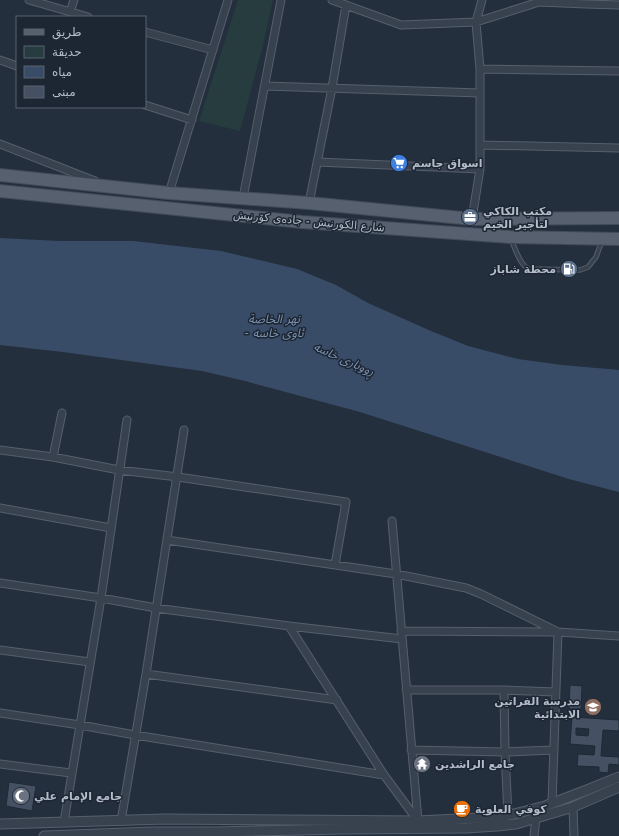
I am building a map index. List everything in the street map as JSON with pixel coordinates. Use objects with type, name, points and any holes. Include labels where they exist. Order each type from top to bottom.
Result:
[{"type":"main road","name":"شارع الكورنيش - جادەی کۆرنیش","points":[[0,175],[169,193],[309,203],[472,219],[619,218]]},
{"type":"main road","name":"شارع الكورنيش - جادەی کۆرنیش","points":[[0,191],[302,222],[510,237],[619,239]]},
{"type":"main road","points":[[549,218],[549,238]]},
{"type":"main road","points":[[584,218],[584,239]]},
{"type":"street","points":[[29,0],[84,16]]},
{"type":"street","points":[[70,12],[74,0]]},
{"type":"street","points":[[169,193],[228,0]]},
{"type":"street","points":[[243,198],[281,0]]},
{"type":"street","points":[[332,0],[401,25],[476,22],[539,2],[619,5]]},
{"type":"street","points":[[472,219],[480,169],[480,69],[476,22],[482,0]]},
{"type":"street","points":[[309,203],[332,88],[346,5]]},
{"type":"street","points":[[146,32],[213,50]]},
{"type":"street","points":[[0,60],[16,66]]},
{"type":"street","points":[[480,69],[619,71]]},
{"type":"street","points":[[265,86],[480,93]]},
{"type":"street","points":[[146,105],[192,120]]},
{"type":"street","points":[[0,144],[107,187]]},
{"type":"street","points":[[480,145],[619,148]]},
{"type":"street","points":[[317,162],[480,169]]},
{"type":"street","points":[[53,458],[62,412]]},
{"type":"street","points":[[64,822],[101,598],[127,420]]},
{"type":"street","points":[[121,821],[178,477],[184,430]]},
{"type":"street","points":[[0,450],[119,470],[178,477],[346,502],[335,565]]},
{"type":"street","points":[[0,508],[111,528]]},
{"type":"street","points":[[392,522],[418,821]]},
{"type":"street","points":[[167,540],[396,574],[466,588],[558,632]]},
{"type":"street","points":[[0,583],[156,608],[289,626],[402,639]]},
{"type":"street","points":[[289,626],[384,775],[418,821]]},
{"type":"street","points":[[401,631],[558,632],[619,636]]},
{"type":"street","points":[[552,804],[558,632]]},
{"type":"street","points":[[0,650],[90,662]]},
{"type":"street","points":[[146,674],[337,700]]},
{"type":"street","points":[[406,690],[504,690],[556,692]]},
{"type":"street","points":[[504,690],[508,815]]},
{"type":"street","points":[[0,713],[384,775]]},
{"type":"street","points":[[411,750],[505,752],[554,750]]},
{"type":"street","points":[[0,764],[71,773]]},
{"type":"street","points":[[0,824],[165,819],[418,821],[499,817],[552,804],[619,777]]},
{"type":"street","points":[[44,836],[186,832],[217,834],[466,832],[516,824],[573,808],[619,787]]},
{"type":"street","points":[[573,808],[574,836]]},
{"type":"street","points":[[534,836],[536,818]]},
{"type":"street","points":[[186,820],[186,832]]},
{"type":"lane","points":[[510,237],[520,260],[524,266],[529,269],[580,270],[588,266],[596,257],[602,239]]},
{"type":"green space","points":[[238,0],[273,0],[263,45],[240,131],[199,121]]},
{"type":"water","name":"نهر الخاصة - ئاوی خاسە","points":[[0,238],[59,241],[133,241],[221,251],[297,269],[336,285],[368,303],[468,346],[518,359],[562,365],[619,370],[619,492],[569,479],[360,412],[245,381],[202,371],[0,345]]},
{"type":"building","points":[[570,685],[582,686],[581,709],[569,709]]},
{"type":"building","points":[[572,717],[619,720],[619,731],[603,730],[601,756],[619,757],[619,765],[609,764],[608,773],[599,772],[599,767],[577,766],[578,754],[594,755],[595,746],[570,744]],"holes":[[[576,728],[589,729],[588,736],[576,735]]]},
{"type":"building","name":"جامع الإمام علي","points":[[9,782],[36,786],[32,811],[6,806]]},
{"type":"place","name":"اسواق جاسم","points":[[399,163]]},
{"type":"place","name":"مكتب الكاكي لتأجير الخيم","points":[[470,217]]},
{"type":"place","name":"محطة شاباز","points":[[569,269]]},
{"type":"place","name":"مدرسة الفراتين الابتدائية","points":[[593,707]]},
{"type":"place","name":"جامع الراشدين","points":[[422,764]]},
{"type":"place","name":"جامع الإمام علي","points":[[21,796]]},
{"type":"place","name":"كوفي العلوية","points":[[462,809]]},
{"type":"water label","name":"ڕووباری خاسە","points":[[344,359]]}]
